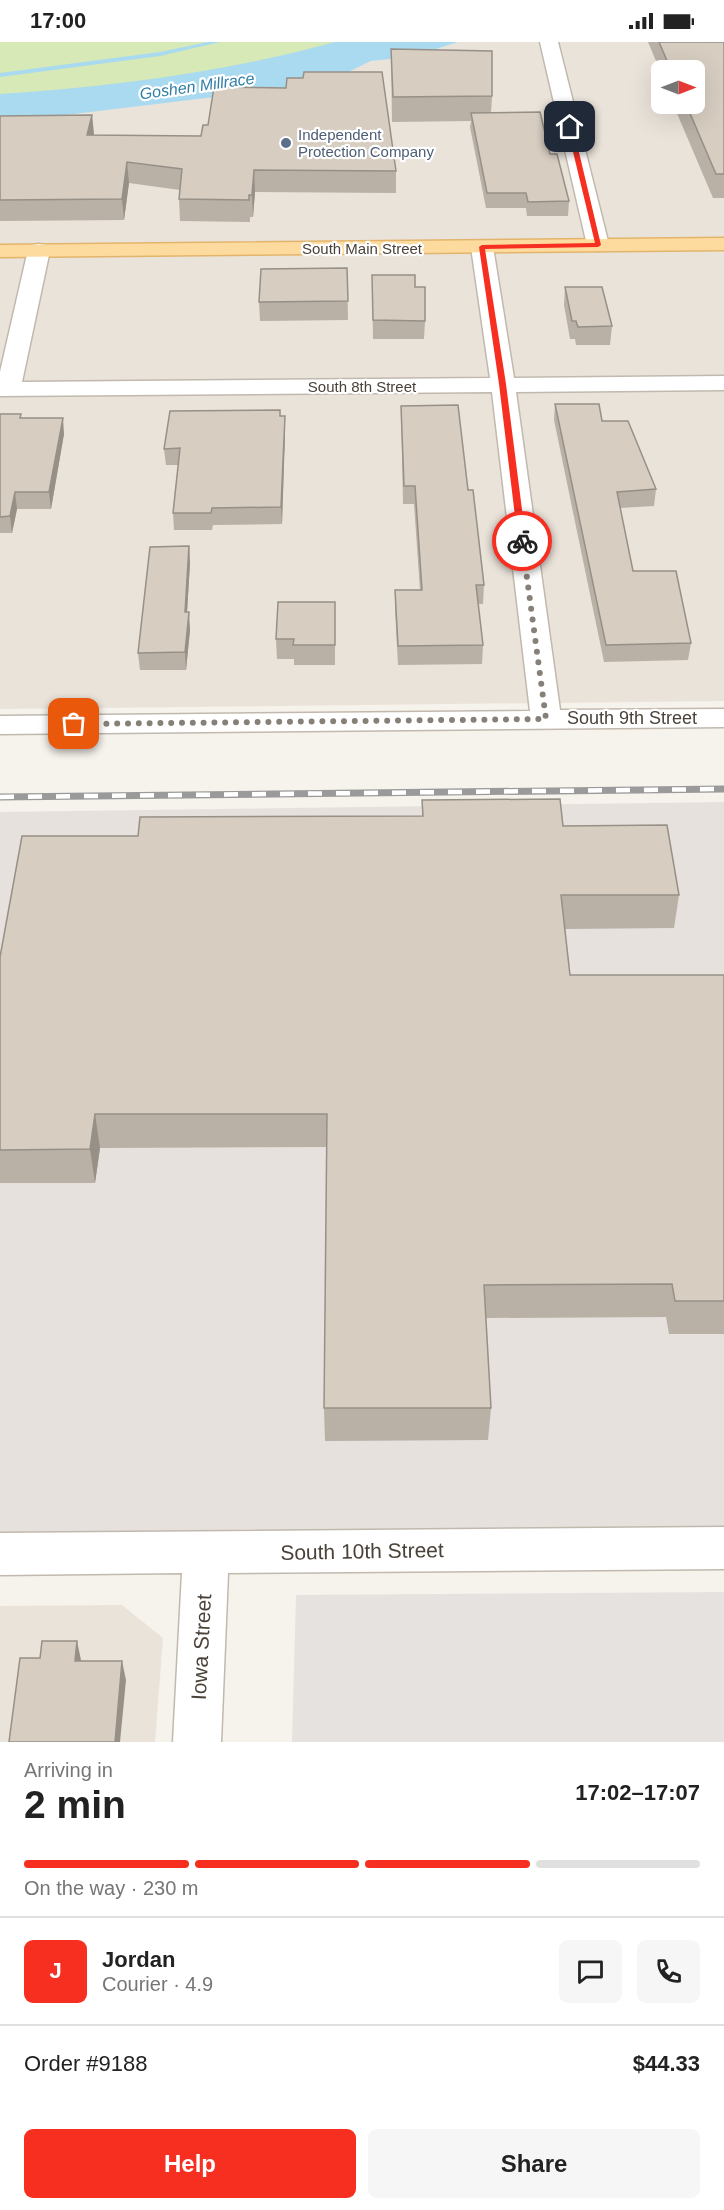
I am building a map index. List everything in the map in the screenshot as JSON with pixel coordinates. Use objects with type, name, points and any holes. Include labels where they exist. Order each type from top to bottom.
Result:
[{"type":"main road","name":"South Main Street","points":[[0,251],[724,244]]},
{"type":"street","points":[[549,42],[598,245]]},
{"type":"street","points":[[482,247],[503,384],[546,719]]},
{"type":"street","points":[[4,389],[39,250]]},
{"type":"street","name":"South 8th Street","points":[[4,389],[724,383]]},
{"type":"street","name":"South 9th Street","points":[[0,725],[724,718]]},
{"type":"street","name":"South 10th Street","points":[[0,1554],[724,1548]]},
{"type":"street","name":"Iowa Street","points":[[197,1742],[206,1553]]},
{"type":"shaded area","points":[[458,42],[724,42],[724,244],[0,250],[0,119],[346,73],[371,61],[411,57]]},
{"type":"shaded area","points":[[724,246],[724,701],[0,709],[0,253]]},
{"type":"shaded area","points":[[724,802],[724,1548],[0,1554],[0,812]]},
{"type":"shaded area","points":[[724,1592],[724,1742],[292,1742],[296,1595]]},
{"type":"shaded area","points":[[122,1605],[163,1638],[155,1742],[0,1742],[0,1606]]},
{"type":"green space","points":[[0,42],[401,42],[0,105]]},
{"type":"water","name":"Goshen Millrace","points":[[335,42],[458,42],[411,57],[371,61],[334,79],[272,90],[57,116],[0,119],[0,94],[169,77],[253,62]]},
{"type":"building","points":[[659,42],[724,42],[724,174],[716,174],[690,114],[705,114],[705,60],[667,60]]},
{"type":"building","points":[[391,49],[492,51],[492,96],[393,97]]},
{"type":"building","points":[[304,72],[382,72],[396,171],[254,170],[252,195],[249,195],[249,200],[179,199],[182,169],[127,162],[122,199],[0,200],[0,116],[92,115],[87,135],[201,136],[203,125],[208,125],[214,87],[286,88],[287,78],[303,78]]},
{"type":"building","points":[[540,112],[550,154],[557,154],[569,201],[528,202],[526,193],[487,193],[471,113]]},
{"type":"building","points":[[347,268],[348,301],[259,302],[261,269]]},
{"type":"building","points":[[372,275],[415,275],[415,287],[425,287],[425,321],[373,320]]},
{"type":"building","points":[[565,287],[602,287],[612,326],[578,327],[576,321],[572,321]]},
{"type":"building","points":[[555,404],[599,404],[602,421],[628,421],[656,489],[617,492],[633,571],[676,571],[691,643],[606,645]]},
{"type":"building","points":[[458,405],[468,490],[473,490],[484,585],[476,585],[483,645],[398,646],[395,590],[422,590],[415,486],[404,486],[401,406]]},
{"type":"building","points":[[280,410],[280,416],[285,416],[281,507],[212,508],[211,513],[173,513],[180,448],[164,449],[170,411]]},
{"type":"building","points":[[0,414],[21,414],[20,418],[63,418],[49,492],[15,492],[10,516],[0,517]]},
{"type":"building","points":[[189,546],[185,612],[189,612],[185,652],[138,653],[150,547]]},
{"type":"building","points":[[278,602],[335,602],[335,645],[293,645],[294,639],[276,639]]},
{"type":"building","points":[[560,799],[563,826],[667,825],[679,895],[561,895],[570,975],[724,975],[724,1301],[675,1301],[672,1284],[484,1285],[491,1408],[324,1408],[327,1114],[95,1114],[90,1149],[0,1150],[0,957],[22,836],[138,836],[140,817],[423,816],[422,800]]},
{"type":"building","points":[[42,1641],[77,1641],[75,1661],[122,1661],[115,1742],[9,1742],[20,1658],[40,1658]]},
{"type":"waterway","points":[[0,75],[160,54],[217,42]]},
{"type":"railway","points":[[0,797],[724,789]]},
{"type":"way so far","points":[[74,724],[546,719],[522,541]]},
{"type":"place","name":"Independent Protection Company","points":[[286,143]]},
{"type":"route","points":[[522,541],[503,384],[482,247],[598,245],[570,127]]}]
